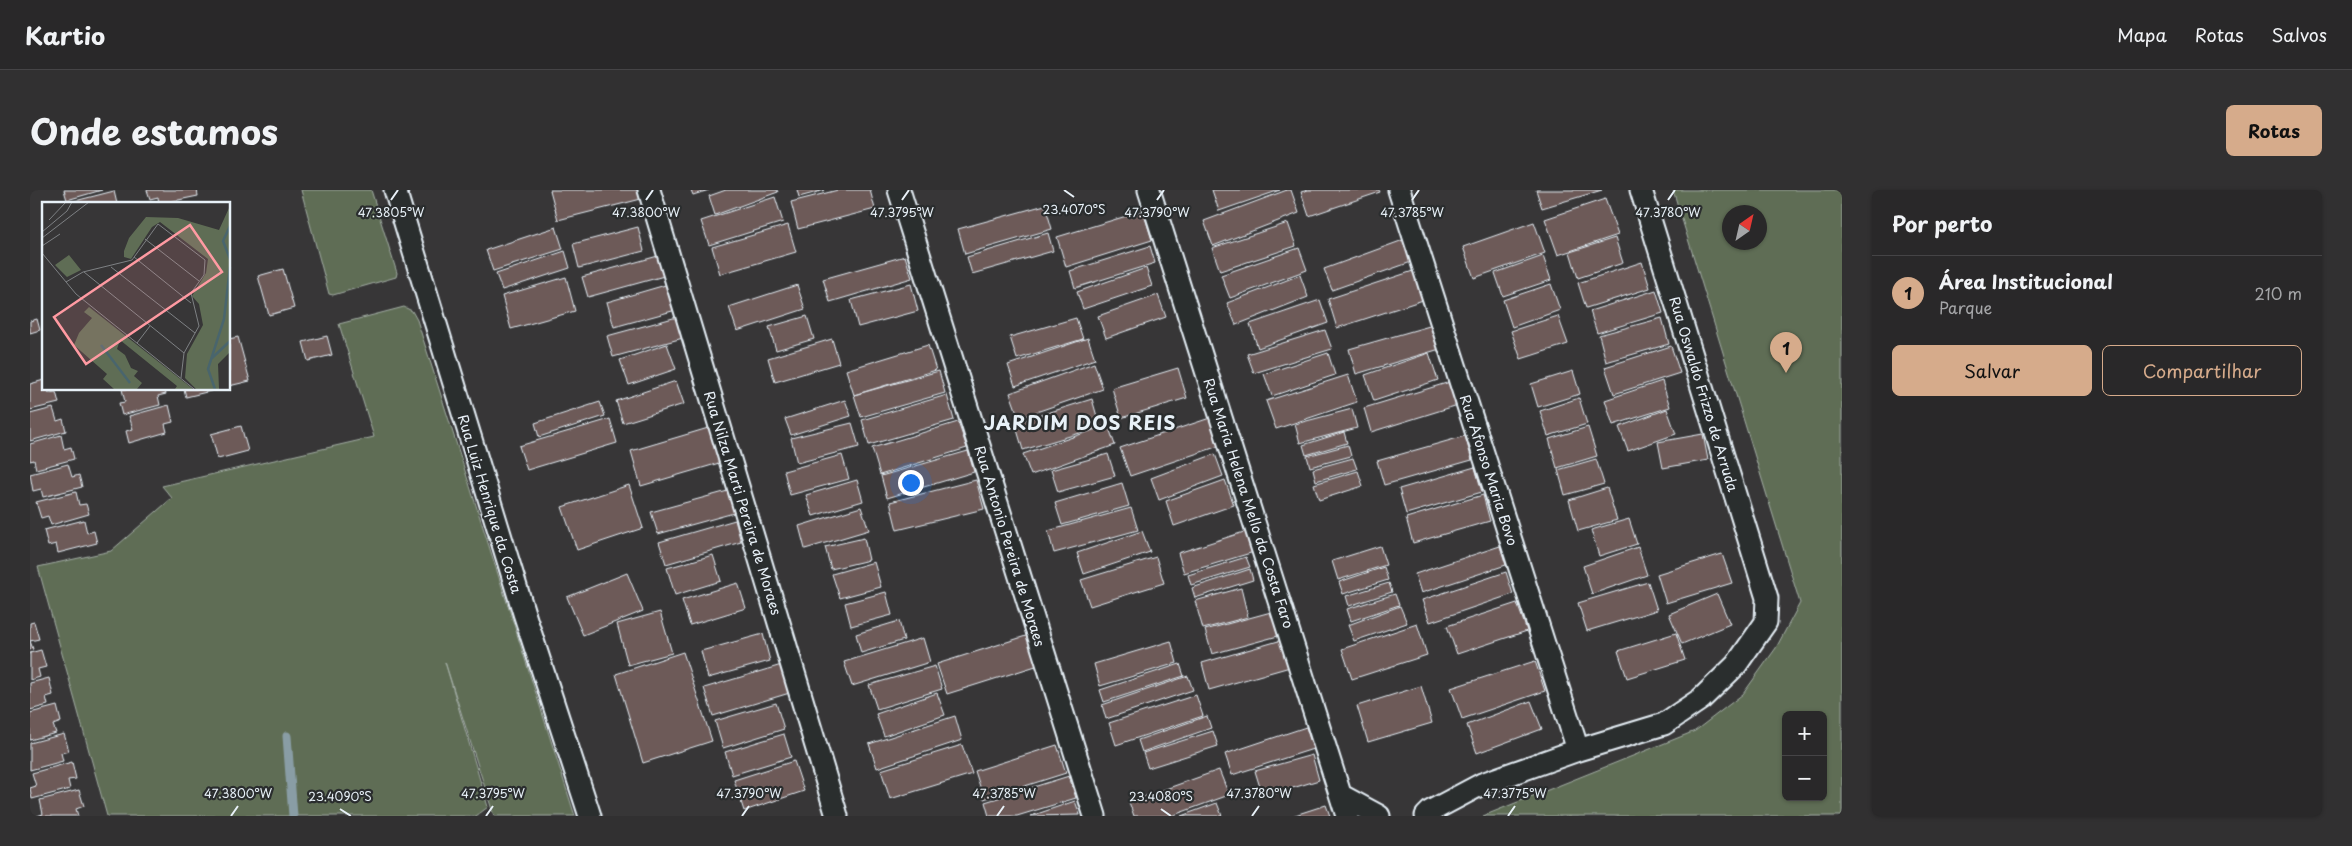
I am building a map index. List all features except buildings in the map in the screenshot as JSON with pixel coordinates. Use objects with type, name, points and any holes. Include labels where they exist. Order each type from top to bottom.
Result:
[{"type":"street","name":"Rua Luiz Henrique da Costa","points":[[395,190],[524,613],[590,816]]},
{"type":"street","name":"Rua Nilza Marti Pereira de Moraes","points":[[649,190],[837,816]]},
{"type":"street","name":"Rua Antonio Pereira de Moraes","points":[[899,190],[1095,816]]},
{"type":"street","name":"Rua Maria Helena Mello da Costa Faro","points":[[1149,190],[1344,806]]},
{"type":"street","name":"Rua Afonso Maria Bovo","points":[[1399,190],[1578,750]]},
{"type":"street","name":"Rua Oswaldo Frizzo de Arruda","points":[[1578,750],[1664,724],[1701,700],[1736,665],[1766,622],[1767,598],[1641,190]]},
{"type":"street","points":[[1424,814],[1482,784],[1578,750]]},
{"type":"street","points":[[1344,806],[1379,816]]},
{"type":"green space","points":[[301,190],[371,190],[397,273],[396,277],[333,295],[329,294]]},
{"type":"green space","points":[[1673,190],[1842,190],[1842,816],[1483,816],[1695,731],[1743,694],[1776,648],[1800,603]]},
{"type":"green space","points":[[404,307],[412,311],[417,320],[575,816],[494,816],[445,662],[488,807],[476,816],[107,816],[38,567],[111,551],[172,498],[162,486],[374,437],[339,324]]},
{"type":"waterway","points":[[287,736],[293,816]]},
{"type":"place","name":"Área Institucional","points":[[1786,373]]},
{"type":"district","name":"JARDIM DOS REIS","points":[[1080,422]]}]
